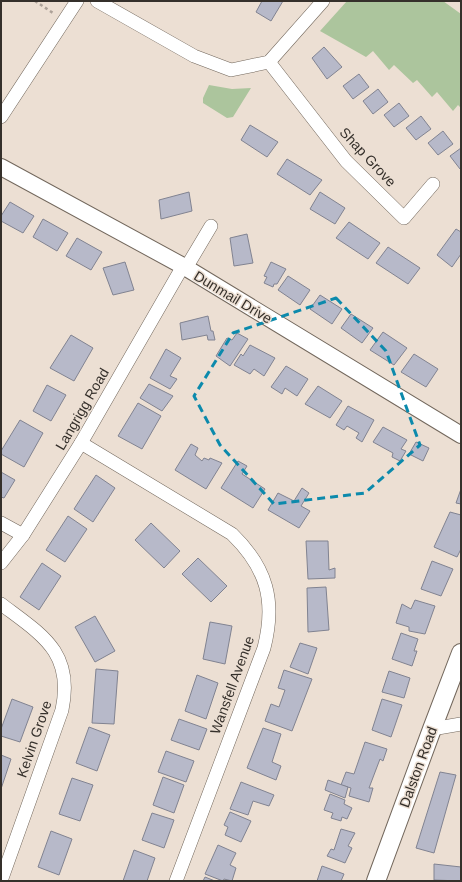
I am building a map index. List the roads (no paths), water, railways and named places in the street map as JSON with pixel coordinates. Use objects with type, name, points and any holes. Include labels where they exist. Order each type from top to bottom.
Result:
[{"type":"main road","name":"Dalston Road","points":[[376,881],[461,653]]},
{"type":"street","points":[[1,117],[77,1]]},
{"type":"street","points":[[97,1],[194,56],[230,70],[269,62],[323,1]]},
{"type":"street","name":"Shap Grove","points":[[269,62],[346,161],[404,218],[433,184]]},
{"type":"street","name":"Dunmail Drive","points":[[1,167],[184,267],[461,435]]},
{"type":"street","name":"Langrigg Road","points":[[1,563],[22,535],[81,443],[184,267],[211,226]]},
{"type":"street","name":"Wansfell Avenue","points":[[81,443],[232,534],[254,559],[262,575],[267,592],[270,612],[268,633],[264,648],[176,881]]},
{"type":"street","points":[[1,523],[22,535]]},
{"type":"street","name":"Kelvin Grove","points":[[1,604],[37,631],[48,642],[57,654],[61,664],[65,679],[65,689],[62,710],[1,881]]},
{"type":"street","points":[[432,729],[461,724]]}]
